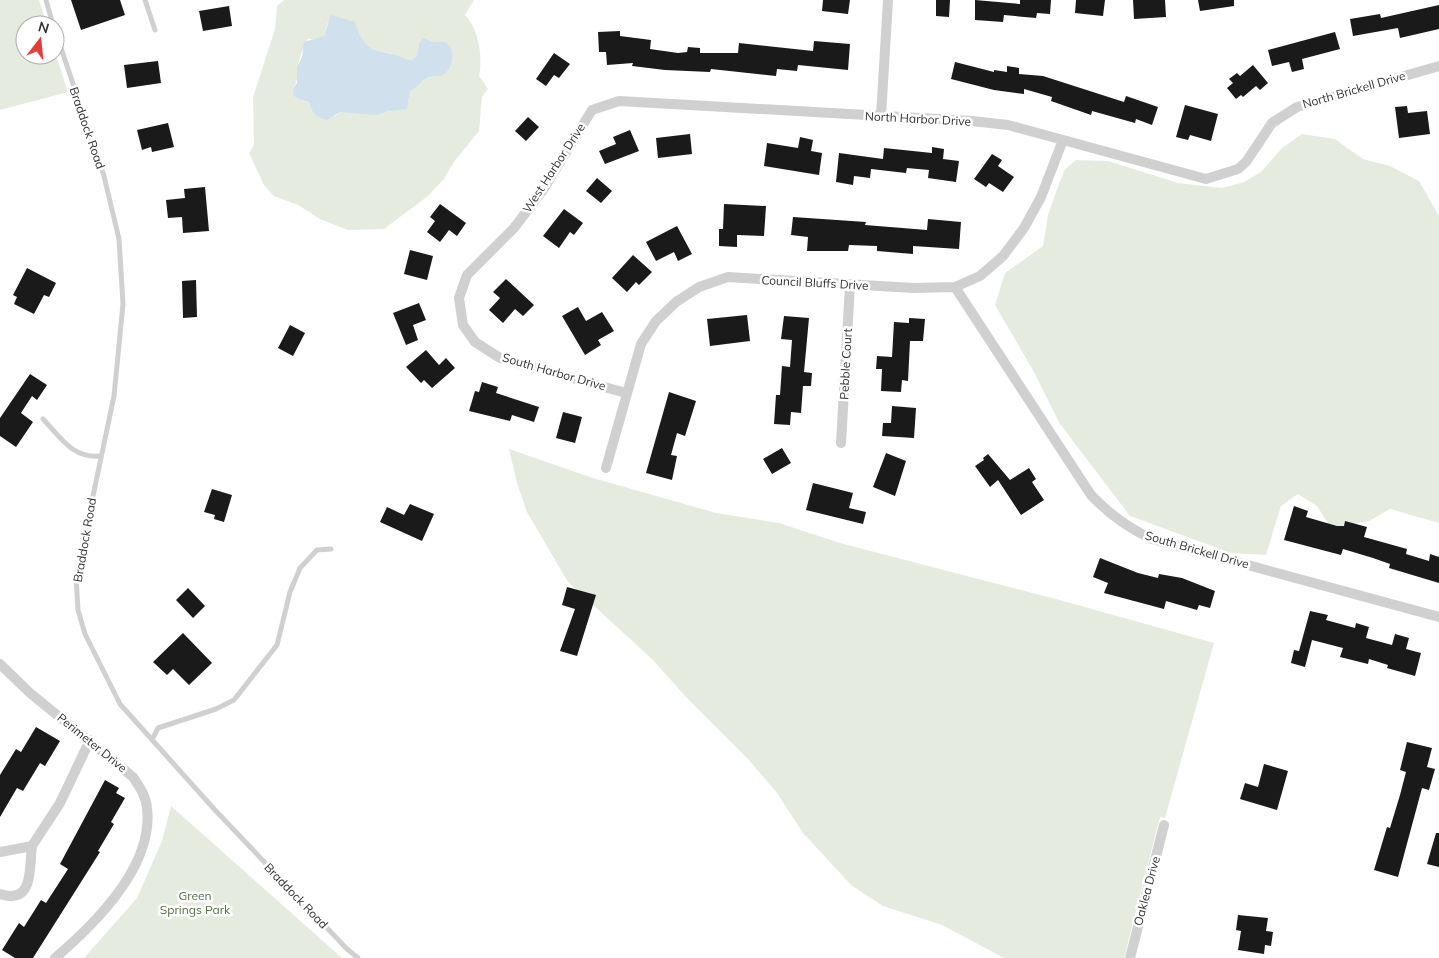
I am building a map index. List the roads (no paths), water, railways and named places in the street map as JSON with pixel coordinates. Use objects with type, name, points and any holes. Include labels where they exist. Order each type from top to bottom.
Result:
[{"type":"street","points":[[881,116],[888,0]]},
{"type":"street","name":"North Brickell Drive","points":[[1238,169],[1246,162],[1272,123],[1297,107],[1438,69]]},
{"type":"street","name":"North Harbor Drive","points":[[592,110],[619,101],[1008,125],[1206,179],[1222,176],[1238,169]]},
{"type":"street","name":"West Harbor Drive","points":[[463,326],[459,298],[467,275],[514,228],[543,190],[592,110]]},
{"type":"street","name":"Council Bluffs Drive","points":[[606,468],[641,344],[656,321],[676,302],[699,287],[728,277],[850,285],[955,287],[980,276],[1003,256],[1024,228],[1041,197],[1063,140]]},
{"type":"street","name":"Pebble Court","points":[[841,443],[850,285]]},
{"type":"street","name":"South Brickell Drive","points":[[955,287],[1091,495],[1106,511],[1133,530],[1152,539],[1439,617]]},
{"type":"street","name":"South Harbor Drive","points":[[463,326],[474,342],[500,358],[626,393]]},
{"type":"street","name":"Perimeter Drive","points":[[0,664],[30,693],[133,777],[143,792],[147,806],[143,845],[119,893],[93,924],[55,958]]},
{"type":"street","points":[[0,894],[12,896],[25,888],[31,875],[32,846],[60,803],[90,740]]},
{"type":"street","name":"Oaklea Drive","points":[[1130,958],[1164,825]]},
{"type":"street","points":[[0,852],[32,846]]},
{"type":"lane","points":[[46,0],[50,15]]},
{"type":"lane","points":[[145,0],[155,30]]},
{"type":"lane","name":"Braddock Road","points":[[65,60],[104,176],[119,239],[123,304],[114,396],[76,577],[78,610],[85,634],[120,704],[228,824],[347,949],[358,958]]},
{"type":"lane","points":[[43,419],[76,452],[88,458],[101,456]]},
{"type":"lane","points":[[152,740],[158,728],[216,709],[234,700],[277,645],[290,592],[300,568],[317,550],[331,549]]},
{"type":"water","points":[[331,15],[355,22],[365,43],[374,49],[411,61],[417,56],[419,43],[423,38],[435,42],[445,42],[449,46],[452,55],[449,69],[442,76],[429,77],[410,91],[407,109],[376,115],[340,112],[327,120],[317,116],[309,102],[294,96],[293,89],[297,83],[297,67],[302,57],[304,42],[324,36]]},
{"type":"park label","name":"Green Springs Park","points":[[195,903]]}]
